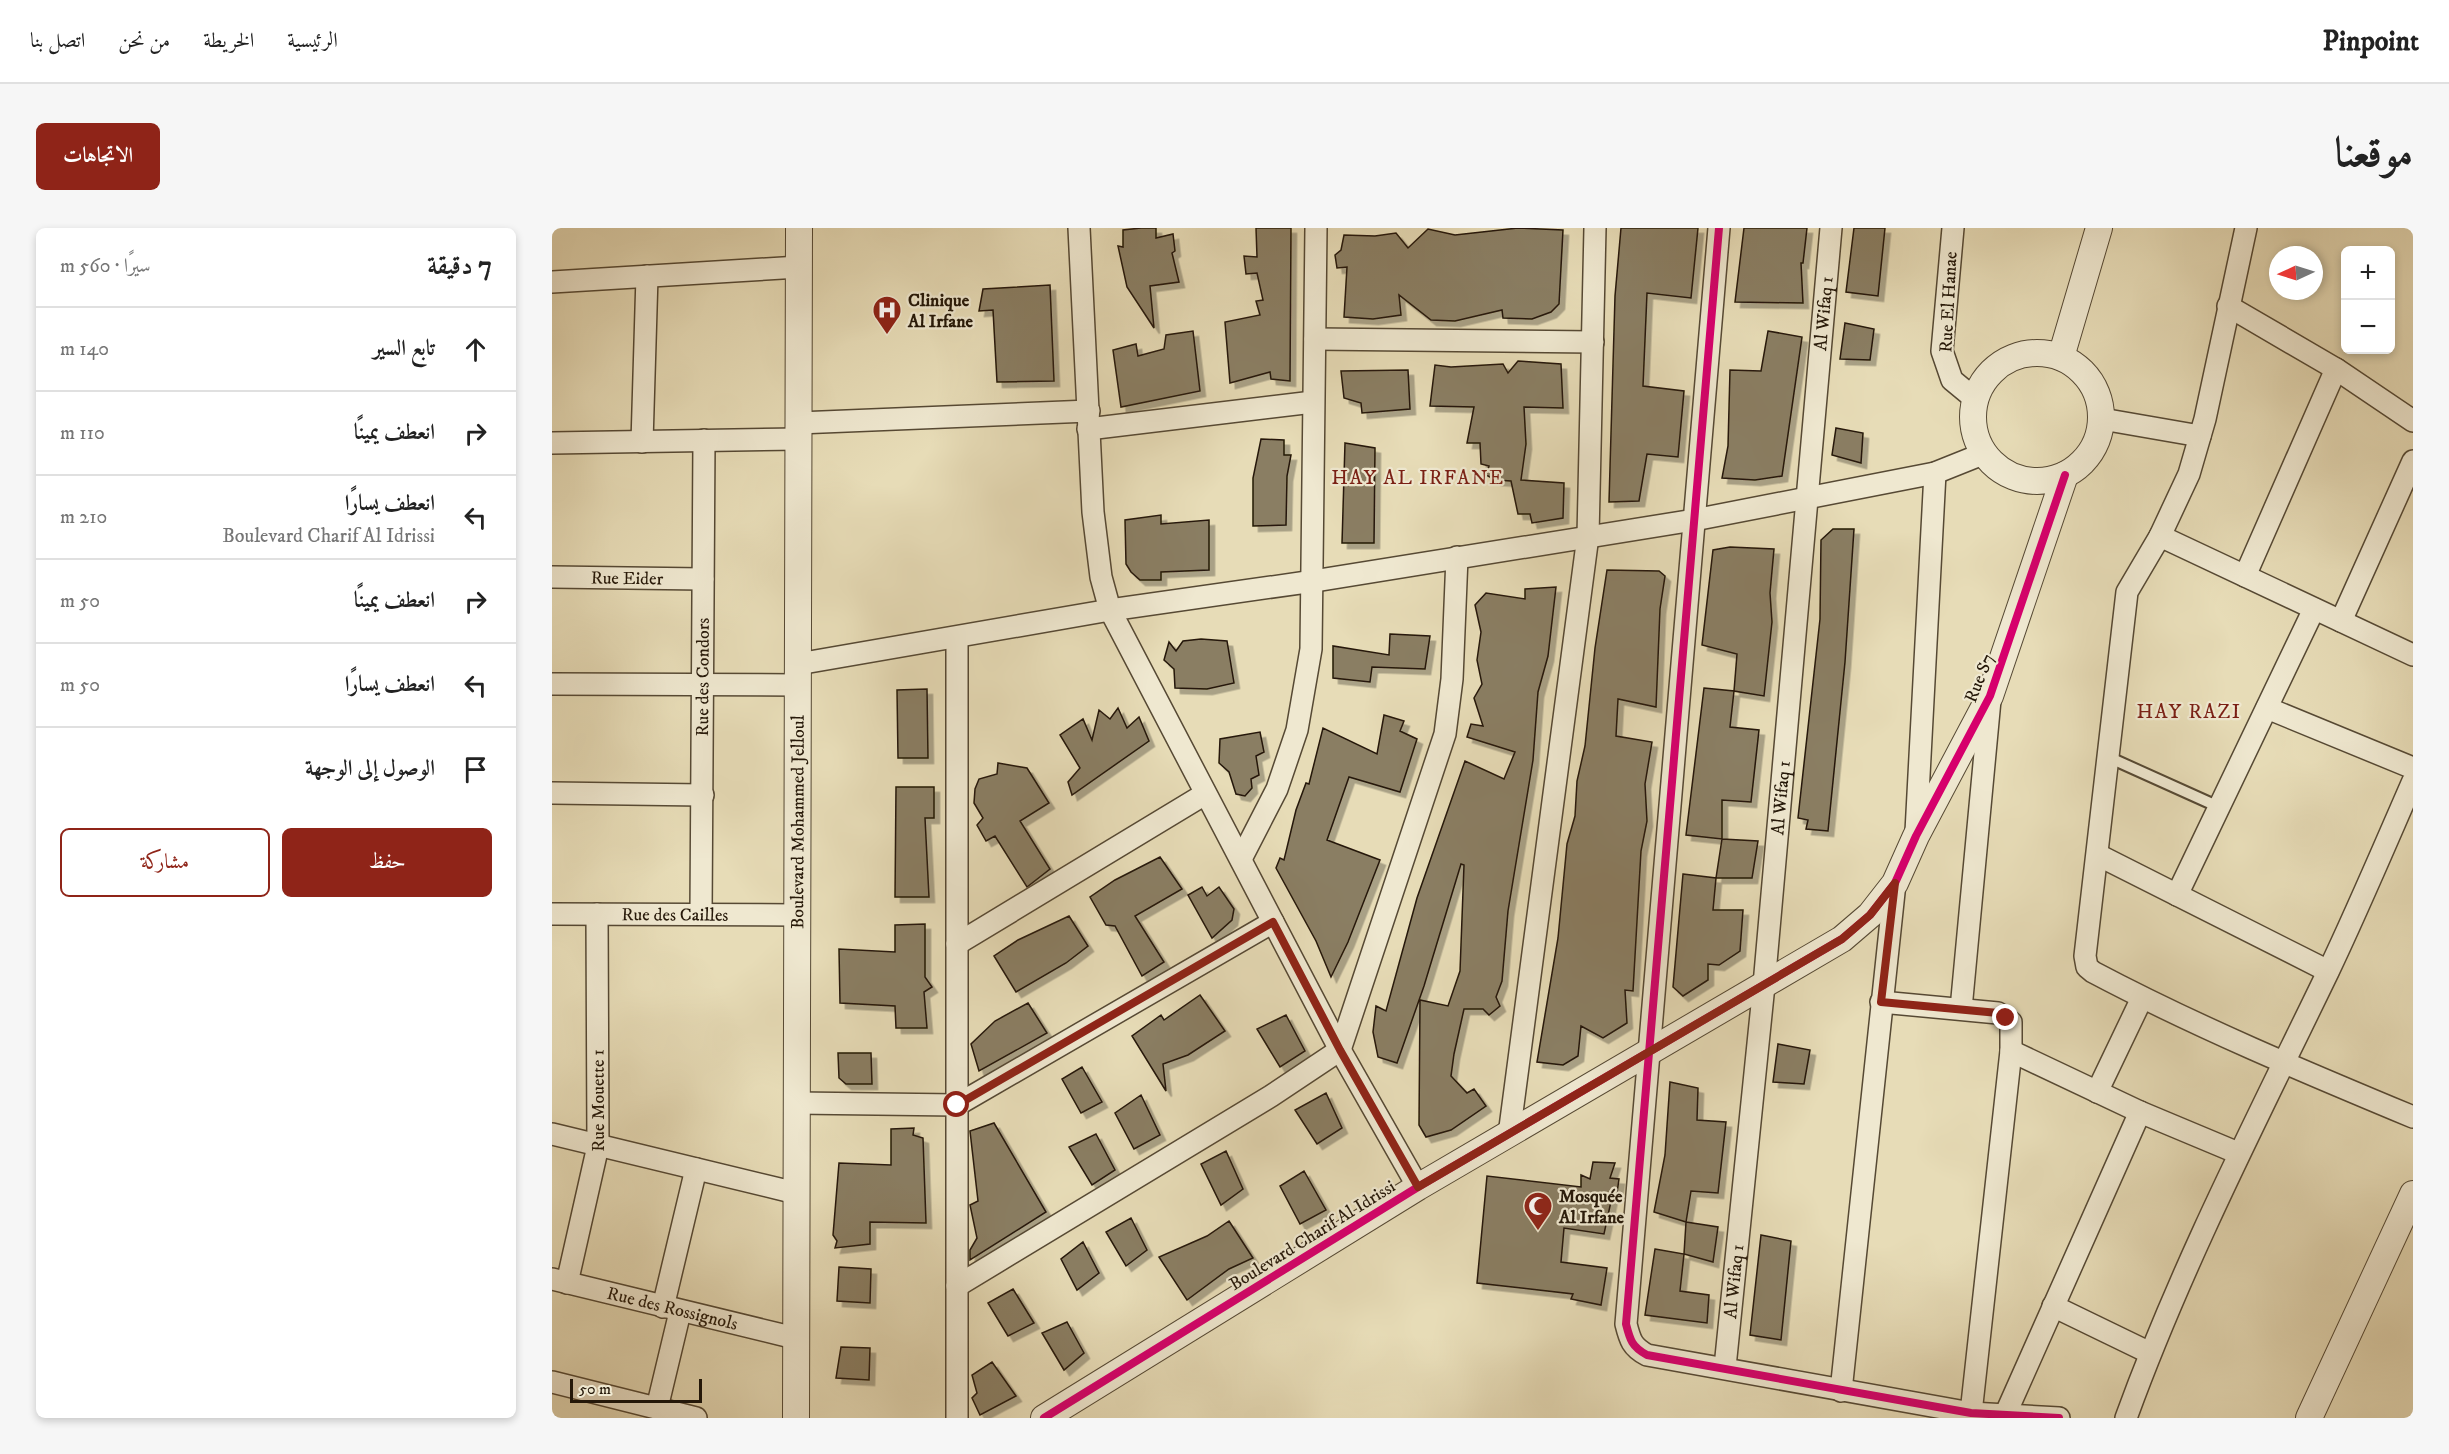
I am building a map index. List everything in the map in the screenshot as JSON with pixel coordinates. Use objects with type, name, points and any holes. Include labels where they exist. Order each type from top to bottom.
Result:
[{"type":"street","name":"Boulevard Mohammed Jelloul","points":[[796,1418],[799,228]]},
{"type":"street","points":[[1079,228],[1093,512],[1101,577],[1110,610],[1340,1050],[1418,1187]]},
{"type":"street","points":[[1241,859],[1277,789],[1297,730],[1311,649],[1314,581],[1313,402],[1316,228]]},
{"type":"street","points":[[1509,1135],[1588,536],[1595,228]]},
{"type":"street","points":[[1719,228],[1626,1324],[1630,1342],[1647,1355],[1725,1367],[1840,1391],[1971,1413],[2006,1413],[2059,1418]]},
{"type":"street","name":"Al Wifaq 1","points":[[1725,1367],[1764,986],[1831,228]]},
{"type":"street","name":"Rue El Hanae","points":[[1953,228],[1942,351],[1952,380],[1975,399]]},
{"type":"street","points":[[2061,357],[2099,228]]},
{"type":"street","points":[[2246,228],[2200,436],[2189,474],[2160,536],[2127,592],[2085,956],[2087,967],[2142,998],[2283,1063],[2413,1117]]},
{"type":"street","points":[[552,282],[799,267]]},
{"type":"street","points":[[642,442],[647,276]]},
{"type":"street","points":[[2229,306],[2336,369],[2413,421]]},
{"type":"street","points":[[1315,339],[1593,342]]},
{"type":"street","points":[[2041,353],[2061,357],[2079,369],[2093,385],[2102,419],[2095,445],[2082,463],[2065,475],[2048,480],[2030,481],[2012,476],[1997,466],[1985,453],[1977,436],[1974,418],[1975,399],[1985,380],[2000,365],[2019,355],[2041,353]]},
{"type":"street","points":[[2245,576],[2336,369]]},
{"type":"street","points":[[552,443],[704,440],[798,431],[1089,420],[1313,402]]},
{"type":"street","points":[[2102,419],[2200,436]]},
{"type":"street","name":"Rue des Condors","points":[[701,914],[704,440]]},
{"type":"street","points":[[552,684],[703,686],[798,674],[957,638],[1110,610],[1314,581],[1694,520],[1808,499],[1935,473],[1985,453]]},
{"type":"street","points":[[2341,621],[2413,461]]},
{"type":"street","points":[[1916,836],[1935,473]]},
{"type":"street","name":"Rue S7","points":[[1895,883],[1916,836],[1990,696],[2065,475]]},
{"type":"street","points":[[2160,536],[2413,655]]},
{"type":"street","points":[[957,1286],[1261,1102],[1340,1050],[1445,734],[1452,679],[1457,557]]},
{"type":"street","name":"Rue Eider","points":[[552,577],[703,579]]},
{"type":"street","points":[[2177,895],[2314,609]]},
{"type":"street","points":[[957,638],[957,1418]]},
{"type":"street","points":[[1961,1009],[1990,696]]},
{"type":"street","points":[[2267,708],[2413,768]]},
{"type":"street","points":[[2126,1418],[2150,1353],[2238,1153],[2328,971],[2413,782]]},
{"type":"street","points":[[552,793],[703,795]]},
{"type":"street","points":[[957,944],[1205,794]]},
{"type":"street","points":[[2097,855],[2328,971]]},
{"type":"street","points":[[1840,1391],[1895,883]]},
{"type":"street","name":"Boulevard Charif Al Idrissi","points":[[1044,1418],[1418,1187],[1842,939],[1870,915],[1895,883]]},
{"type":"street","name":"Rue des Cailles","points":[[552,914],[797,915]]},
{"type":"street","name":"Rue Mouette 1","points":[[560,1281],[598,1146],[597,914]]},
{"type":"street","points":[[796,1103],[957,1105],[1273,922]]},
{"type":"street","points":[[2097,1092],[2142,998]]},
{"type":"street","points":[[1881,1002],[1998,1013],[2011,1022],[2011,1051],[1971,1413]]},
{"type":"street","points":[[2011,1051],[2140,1112],[2238,1153]]},
{"type":"street","points":[[2006,1413],[2140,1112]]},
{"type":"street","points":[[552,1134],[796,1193]]},
{"type":"street","points":[[657,1408],[671,1309],[696,1169]]},
{"type":"street","points":[[2309,1418],[2413,1194]]},
{"type":"street","name":"Rue des Rossignols","points":[[560,1281],[795,1338]]},
{"type":"street","points":[[2053,1306],[2150,1353]]},
{"type":"street","points":[[552,1382],[696,1418]]},
{"type":"lane","points":[[2108,757],[2219,807]]},
{"type":"building","points":[[1156,228],[1156,238],[1173,234],[1175,251],[1172,253],[1179,282],[1150,286],[1154,328],[1127,287],[1118,246],[1123,247],[1123,230]]},
{"type":"building","points":[[1256,228],[1291,228],[1290,381],[1271,379],[1270,372],[1230,383],[1225,322],[1260,315],[1256,301],[1263,300],[1257,273],[1246,274],[1244,256],[1257,257]]},
{"type":"building","points":[[1518,228],[1563,230],[1559,304],[1551,312],[1532,319],[1503,318],[1502,310],[1455,321],[1431,320],[1399,295],[1401,315],[1373,319],[1344,317],[1347,267],[1337,268],[1335,255],[1341,250],[1344,235],[1375,236],[1396,233],[1408,248],[1428,229],[1455,235]]},
{"type":"building","points":[[1621,228],[1698,228],[1691,298],[1647,293],[1643,386],[1684,391],[1678,457],[1647,454],[1639,501],[1609,502],[1615,296]]},
{"type":"building","points":[[1744,228],[1807,228],[1803,263],[1801,263],[1803,303],[1735,302]]},
{"type":"building","points":[[1854,228],[1885,228],[1878,296],[1846,292]]},
{"type":"building","points":[[1050,285],[1054,381],[997,382],[993,310],[979,311],[983,289]]},
{"type":"building","points":[[1845,323],[1874,329],[1870,360],[1840,359]]},
{"type":"building","points":[[1193,331],[1200,391],[1121,407],[1113,350],[1136,344],[1138,356],[1164,349],[1166,335]]},
{"type":"building","points":[[1768,331],[1802,337],[1782,476],[1755,480],[1722,478],[1728,446],[1730,370],[1761,371]]},
{"type":"building","points":[[1518,361],[1561,364],[1563,408],[1524,407],[1526,444],[1521,480],[1564,483],[1563,518],[1532,523],[1530,514],[1518,514],[1511,481],[1496,480],[1486,475],[1489,466],[1481,464],[1480,443],[1467,443],[1474,407],[1430,406],[1435,365],[1451,367],[1503,364],[1508,373]]},
{"type":"building","points":[[1408,370],[1410,409],[1362,413],[1361,403],[1344,398],[1341,371]]},
{"type":"building","points":[[1836,428],[1863,433],[1861,463],[1832,455]]},
{"type":"building","points":[[1261,439],[1284,440],[1284,455],[1291,455],[1287,476],[1286,525],[1253,526],[1253,478]]},
{"type":"building","points":[[1345,443],[1375,448],[1374,543],[1342,543]]},
{"type":"building","points":[[1161,515],[1161,524],[1209,520],[1209,570],[1161,572],[1161,580],[1140,580],[1131,572],[1126,564],[1125,520]]},
{"type":"building","points":[[1833,529],[1854,529],[1845,662],[1828,831],[1806,829],[1808,820],[1798,818],[1820,619],[1821,540]]},
{"type":"building","points":[[1730,547],[1774,549],[1770,593],[1772,622],[1764,696],[1734,691],[1737,654],[1702,645],[1713,550]]},
{"type":"building","points":[[1607,570],[1659,571],[1665,576],[1660,609],[1656,707],[1618,699],[1616,736],[1652,742],[1645,784],[1647,821],[1641,851],[1633,991],[1625,990],[1627,1023],[1603,1038],[1581,1026],[1578,1056],[1563,1065],[1537,1062],[1558,938],[1567,844],[1575,816],[1577,781],[1585,746],[1595,648]]},
{"type":"building","points":[[1556,587],[1548,656],[1538,692],[1533,760],[1508,911],[1502,981],[1496,997],[1500,1006],[1489,1015],[1483,1009],[1464,1009],[1451,1076],[1467,1093],[1474,1089],[1486,1106],[1451,1130],[1426,1137],[1419,1125],[1420,1000],[1448,1006],[1460,971],[1464,865],[1461,864],[1424,986],[1397,1063],[1378,1057],[1373,1032],[1376,1006],[1386,1011],[1417,898],[1465,761],[1504,779],[1515,752],[1467,737],[1471,724],[1483,726],[1474,698],[1482,684],[1477,660],[1481,632],[1475,605],[1486,593],[1525,599],[1525,589]]},
{"type":"building","points":[[1390,634],[1430,636],[1425,669],[1372,667],[1370,682],[1333,678],[1333,646],[1389,655]]},
{"type":"building","points":[[1201,639],[1227,641],[1234,683],[1207,689],[1175,688],[1174,669],[1164,660],[1169,642],[1176,651],[1183,641]]},
{"type":"building","points":[[1704,688],[1734,691],[1730,727],[1759,730],[1751,802],[1722,800],[1722,839],[1686,835]]},
{"type":"building","points":[[927,689],[928,758],[898,758],[897,690]]},
{"type":"building","points":[[1118,708],[1127,728],[1139,717],[1149,741],[1072,795],[1068,782],[1080,768],[1060,735],[1083,719],[1092,740],[1099,710],[1110,719]]},
{"type":"building","points":[[1384,715],[1404,721],[1400,731],[1417,739],[1400,792],[1349,777],[1327,840],[1380,860],[1348,942],[1331,977],[1316,941],[1276,868],[1280,858],[1284,860],[1296,810],[1306,783],[1309,784],[1323,728],[1377,754]]},
{"type":"building","points":[[1260,732],[1264,752],[1256,756],[1259,775],[1251,779],[1252,788],[1245,796],[1236,794],[1229,772],[1219,763],[1220,739]]},
{"type":"building","points":[[998,763],[1027,768],[1049,803],[1020,821],[1050,869],[1027,887],[995,836],[986,841],[977,825],[983,818],[974,803],[975,789],[979,779],[997,774]]},
{"type":"building","points":[[896,787],[934,787],[934,818],[925,818],[929,897],[895,897]]},
{"type":"building","points":[[1722,839],[1758,841],[1752,878],[1716,878]]},
{"type":"building","points":[[1160,857],[1182,889],[1135,916],[1164,962],[1142,976],[1115,926],[1106,925],[1090,897],[1115,880]]},
{"type":"building","points":[[1683,874],[1716,878],[1713,910],[1743,910],[1740,951],[1719,965],[1708,964],[1708,980],[1683,996],[1673,987]]},
{"type":"building","points":[[1202,887],[1207,896],[1219,887],[1234,909],[1232,920],[1212,938],[1188,895]]},
{"type":"building","points":[[1069,916],[1088,946],[1066,963],[1016,992],[994,956],[1018,940]]},
{"type":"building","points":[[925,924],[925,977],[932,987],[924,992],[927,1028],[896,1028],[895,1006],[840,1003],[839,949],[895,952],[895,925]]},
{"type":"building","points":[[1200,995],[1225,1031],[1188,1055],[1163,1064],[1166,1091],[1132,1036],[1161,1015],[1164,1020]]},
{"type":"building","points":[[1028,1003],[1047,1033],[979,1071],[971,1044],[995,1021]]},
{"type":"building","points":[[1286,1015],[1305,1051],[1280,1067],[1257,1029]]},
{"type":"building","points":[[1778,1044],[1810,1050],[1804,1084],[1773,1082]]},
{"type":"building","points":[[838,1053],[871,1053],[872,1084],[846,1084],[839,1078]]},
{"type":"building","points":[[1082,1067],[1102,1102],[1081,1113],[1062,1079]]},
{"type":"building","points":[[1670,1082],[1698,1088],[1697,1120],[1726,1122],[1718,1193],[1691,1191],[1686,1222],[1654,1212],[1665,1155]]},
{"type":"building","points":[[1326,1093],[1342,1128],[1317,1144],[1295,1110]]},
{"type":"building","points":[[1141,1095],[1160,1135],[1134,1149],[1115,1113]]},
{"type":"building","points":[[994,1123],[1046,1212],[970,1260],[970,1250],[977,1238],[970,1205],[978,1201],[970,1131]]},
{"type":"building","points":[[914,1128],[913,1135],[923,1138],[926,1223],[870,1222],[870,1244],[835,1248],[837,1241],[833,1235],[839,1163],[891,1165],[891,1129]]},
{"type":"building","points":[[1096,1134],[1115,1170],[1092,1185],[1069,1147]]},
{"type":"building","points":[[1226,1151],[1243,1189],[1221,1205],[1201,1164]]},
{"type":"building","name":"Mosquée Al Irfane","points":[[1593,1162],[1615,1163],[1610,1178],[1619,1179],[1617,1193],[1613,1192],[1604,1234],[1564,1228],[1561,1262],[1607,1268],[1601,1305],[1571,1299],[1573,1294],[1477,1283],[1487,1176],[1581,1187],[1581,1175],[1590,1179]]},
{"type":"building","points":[[1304,1171],[1326,1210],[1300,1224],[1280,1186]]},
{"type":"building","points":[[1131,1218],[1147,1250],[1126,1266],[1106,1232]]},
{"type":"building","points":[[1229,1221],[1253,1258],[1229,1269],[1187,1300],[1159,1257],[1207,1236]]},
{"type":"building","points":[[1686,1222],[1718,1227],[1713,1262],[1684,1254]]},
{"type":"building","points":[[1761,1235],[1791,1241],[1781,1340],[1750,1335]]},
{"type":"building","points":[[1083,1242],[1099,1273],[1077,1290],[1061,1259]]},
{"type":"building","points":[[1655,1249],[1684,1254],[1680,1291],[1709,1295],[1707,1323],[1645,1315]]},
{"type":"building","points":[[839,1267],[871,1269],[870,1303],[837,1301]]},
{"type":"building","points":[[1013,1289],[1034,1323],[1008,1336],[988,1303]]},
{"type":"building","points":[[1067,1322],[1084,1353],[1064,1370],[1042,1333]]},
{"type":"building","points":[[841,1347],[870,1348],[869,1380],[836,1378]]},
{"type":"building","points":[[992,1362],[1016,1396],[980,1415],[972,1398],[977,1393],[972,1375]]},
{"type":"cycle path","points":[[1719,228],[1627,1330],[1635,1346],[1647,1355],[1971,1413],[2059,1418]]},
{"type":"cycle path","points":[[1044,1418],[1418,1187],[1842,939],[1870,915],[1895,883],[1916,836],[1990,696],[2065,475]]},
{"type":"place","name":"Clinique Al Irfane","points":[[887,336]]},
{"type":"place","name":"Mosquée Al Irfane","points":[[1538,1232]]},
{"type":"district","name":"HAY AL IRFANE","points":[[1418,477]]},
{"type":"district","name":"HAY RAZI","points":[[2189,711]]},
{"type":"route","points":[[957,1105],[1273,922],[1340,1050],[1418,1187],[1842,939],[1870,915],[1895,883],[1881,1002],[1998,1013],[2006,1018]]}]
